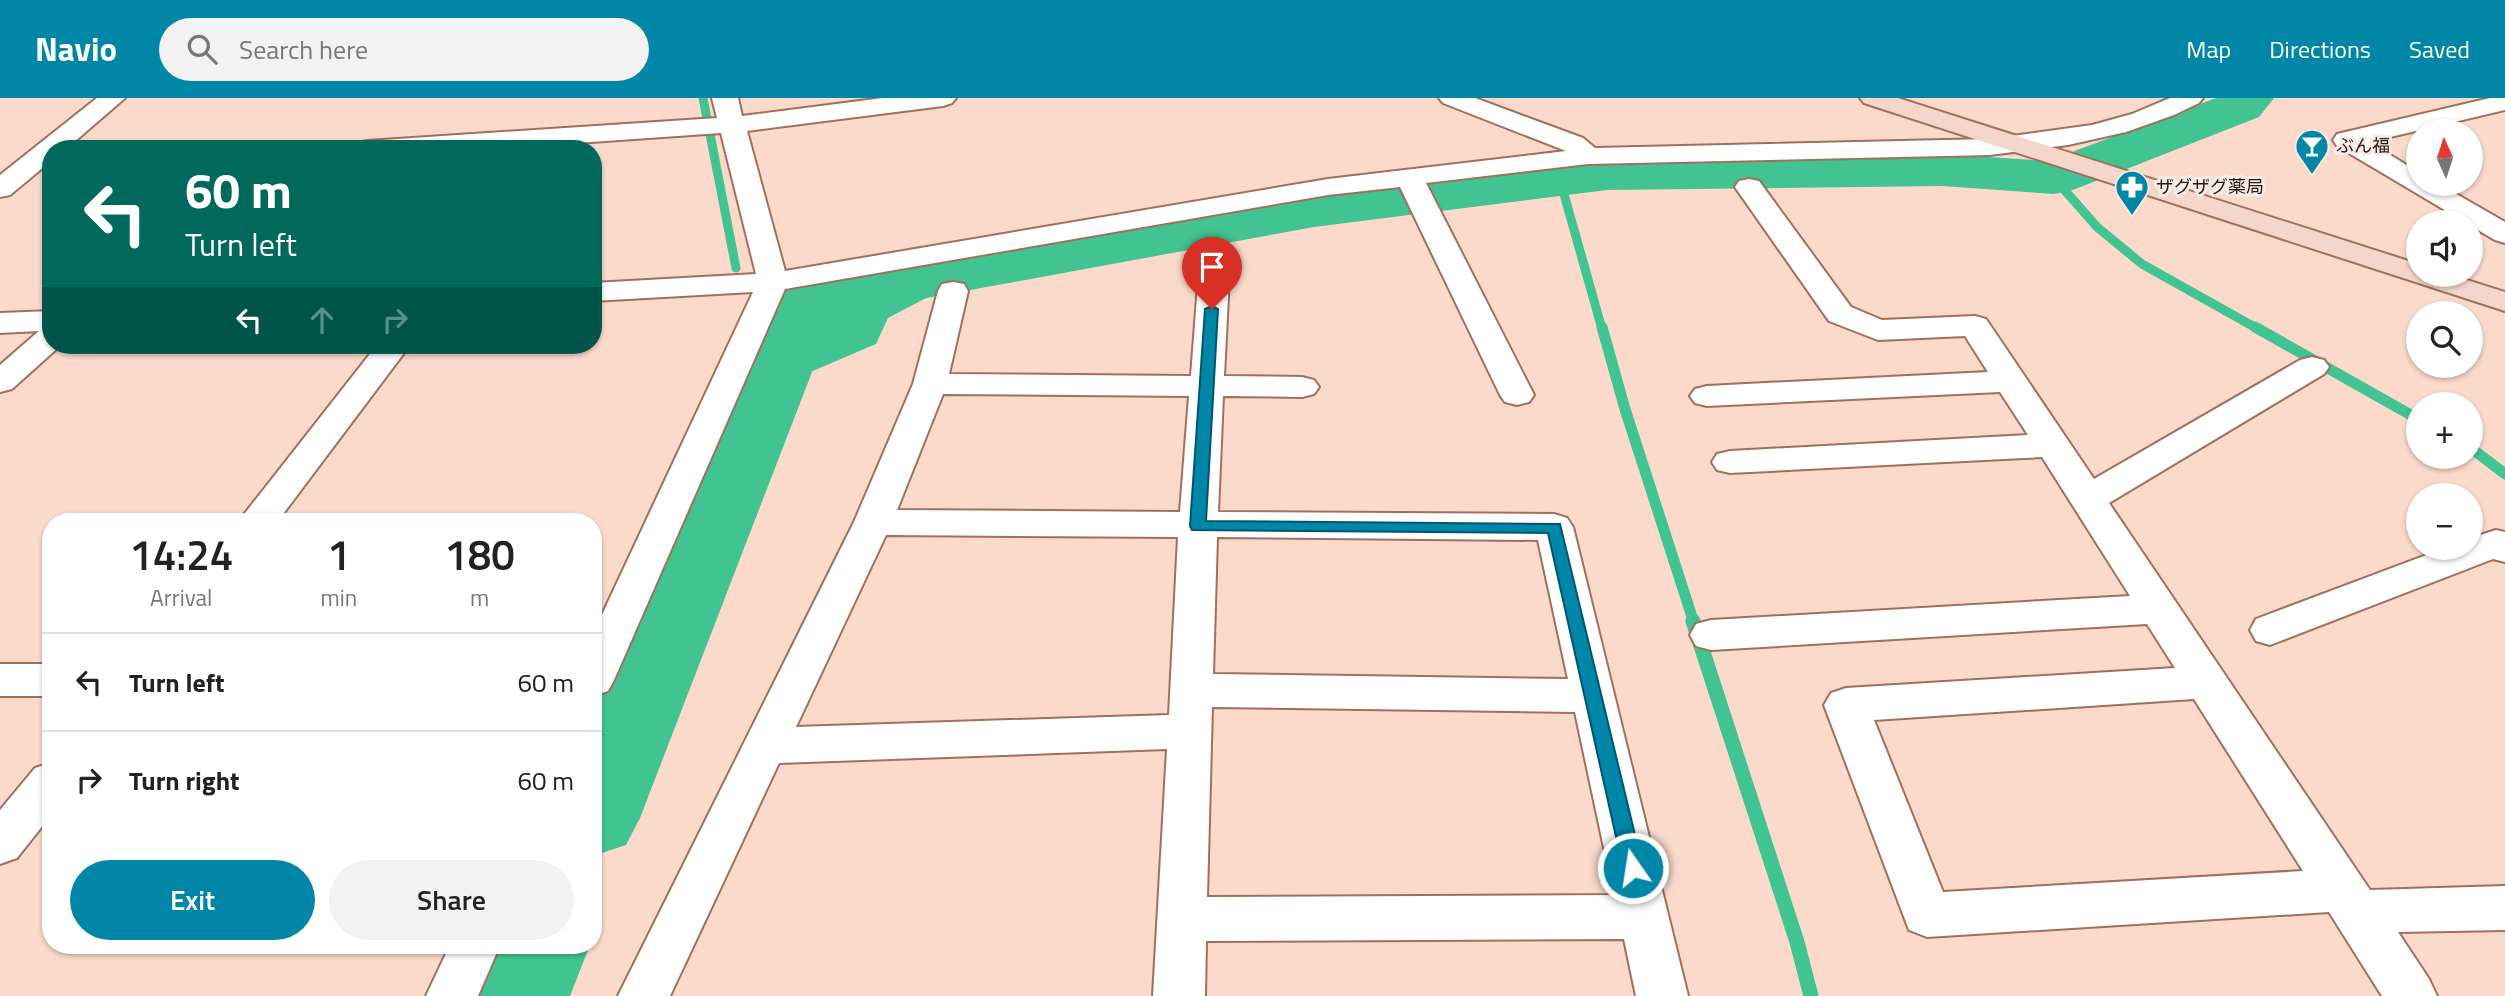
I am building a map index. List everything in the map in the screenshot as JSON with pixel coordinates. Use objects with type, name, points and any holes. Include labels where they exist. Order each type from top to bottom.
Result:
[{"type":"street","points":[[61,140],[113,98]]},
{"type":"street","points":[[473,140],[943,98]]},
{"type":"street","points":[[1452,98],[1574,144],[1587,156]]},
{"type":"street","points":[[1873,98],[2016,144],[2068,151],[2095,134],[2133,123],[2187,99]]},
{"type":"street","points":[[1917,98],[2406,269]]},
{"type":"street","points":[[2434,119],[2505,102]]},
{"type":"street","points":[[602,658],[772,282],[719,119]]},
{"type":"street","points":[[2406,126],[2346,140],[2406,175]]},
{"type":"street","points":[[602,291],[772,282],[1328,187],[1417,192],[1587,156],[1990,148],[2016,144]]},
{"type":"street","points":[[0,189],[42,156]]},
{"type":"street","points":[[22,172],[42,171]]},
{"type":"street","points":[[2133,174],[2406,254]]},
{"type":"street","points":[[1749,187],[1840,314],[1878,330],[1975,326],[2411,996]]},
{"type":"street","points":[[1417,192],[1517,396]]},
{"type":"street","points":[[2441,196],[2505,234]]},
{"type":"street","points":[[1178,996],[1198,526],[1215,258]]},
{"type":"street","points":[[2483,277],[2505,284]]},
{"type":"street","points":[[2459,287],[2505,302]]},
{"type":"street","points":[[644,996],[873,522],[930,384],[953,291]]},
{"type":"street","points":[[0,323],[42,321]]},
{"type":"street","points":[[0,382],[42,345]]},
{"type":"street","points":[[264,513],[387,354]]},
{"type":"street","points":[[2088,499],[2312,367]]},
{"type":"street","points":[[1707,396],[2010,381]]},
{"type":"street","points":[[930,384],[1302,387]]},
{"type":"street","points":[[1730,462],[2052,445]]},
{"type":"street","points":[[873,522],[1554,527],[1662,996]]},
{"type":"street","points":[[2270,630],[2496,543],[2505,550]]},
{"type":"street","points":[[1712,635],[2159,609]]},
{"type":"street","points":[[0,680],[42,680]]},
{"type":"street","points":[[2207,682],[1846,705],[1927,915],[2349,901],[2505,908]]},
{"type":"street","points":[[765,746],[1190,710],[1593,696]]},
{"type":"street","points":[[0,844],[42,792]]},
{"type":"street","points":[[1182,919],[1644,917]]},
{"type":"street","points":[[452,996],[471,954]]},
{"type":"shaded area","points":[[938,266],[945,288],[888,318],[876,344],[808,373],[744,377],[777,303],[795,288]]},
{"type":"waterway","points":[[703,98],[736,268]]},
{"type":"waterway","points":[[838,297],[1314,210],[1607,174],[1942,170],[2054,178],[2241,106],[2249,98]]},
{"type":"waterway","points":[[2054,178],[2097,227],[2142,264],[2258,329]]},
{"type":"waterway","points":[[1560,180],[1602,329]]},
{"type":"waterway","points":[[602,797],[794,340],[806,304],[787,294]]},
{"type":"waterway","points":[[1602,327],[1625,409],[1694,623]]},
{"type":"waterway","points":[[2255,327],[2406,412]]},
{"type":"waterway","points":[[2483,457],[2505,474]]},
{"type":"waterway","points":[[1693,621],[1797,942],[1811,996]]},
{"type":"waterway","points":[[518,996],[536,954]]},
{"type":"place","name":"ぶん福","points":[[2312,176]]},
{"type":"place","name":"ザグザグ薬局","points":[[2132,217]]},
{"type":"route","points":[[1212,309],[1198,526],[1554,527],[1633,868]]}]
